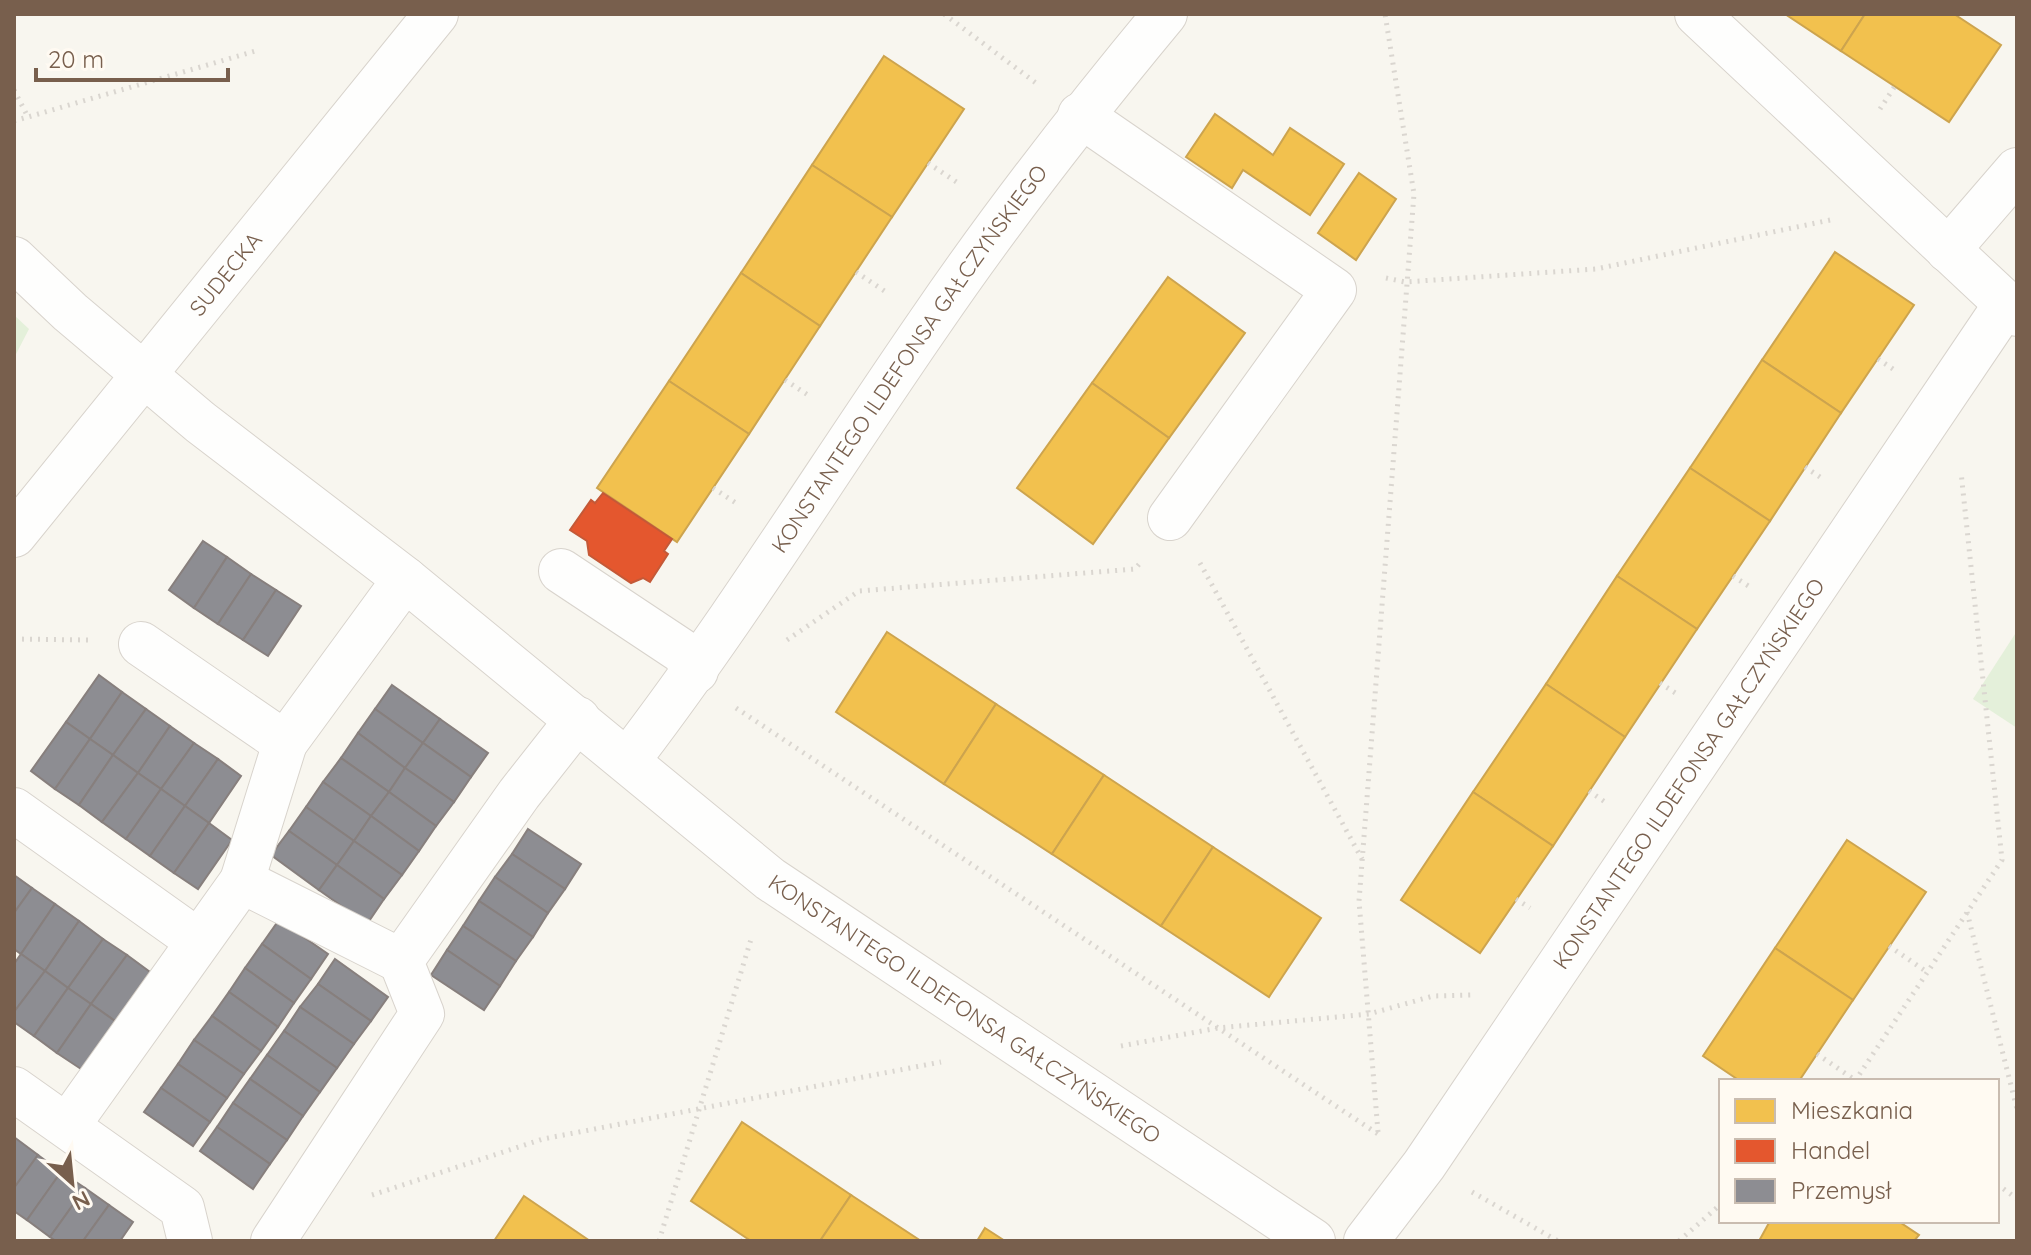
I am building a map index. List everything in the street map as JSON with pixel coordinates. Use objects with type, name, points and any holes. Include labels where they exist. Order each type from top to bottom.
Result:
[{"type":"street","name":"SUDECKA","points":[[14,535],[436,14]]},
{"type":"street","name":"KONSTANTEGO ILDEFONSA GAŁCZYŃSKIEGO","points":[[628,760],[696,671],[930,321],[1080,115],[1165,14]]},
{"type":"street","name":"KONSTANTEGO ILDEFONSA GAŁCZYŃSKIEGO","points":[[1366,1241],[1424,1165],[1940,401],[2012,309],[1697,14]]},
{"type":"street","points":[[1080,115],[1334,290],[1170,518]]},
{"type":"street","points":[[1948,250],[2017,170]]},
{"type":"street","name":"KONSTANTEGO ILDEFONSA GAŁCZYŃSKIEGO","points":[[14,259],[143,374],[405,579],[770,879],[1313,1241]]},
{"type":"street","points":[[561,571],[683,652],[696,671]]},
{"type":"street","points":[[68,1125],[242,881],[285,743],[405,579]]},
{"type":"street","points":[[141,644],[285,743]]},
{"type":"street","points":[[401,961],[519,794],[578,719]]},
{"type":"street","points":[[14,810],[198,941]]},
{"type":"street","points":[[242,881],[401,961],[422,1014],[273,1241]]},
{"type":"street","points":[[14,1089],[182,1208],[190,1241]]},
{"type":"path","points":[[944,14],[1080,115]]},
{"type":"path","points":[[1378,1134],[1359,901],[1414,194],[1385,14]]},
{"type":"path","points":[[14,121],[259,50]]},
{"type":"path","points":[[14,90],[28,117]]},
{"type":"path","points":[[1334,290],[1354,271],[1405,282],[1596,269],[1900,206]]},
{"type":"path","points":[[1856,1079],[2002,860],[1957,431],[1940,401],[1878,359]]},
{"type":"path","points":[[785,641],[859,591],[1135,569],[1170,518],[1184,535],[1362,860]]},
{"type":"path","points":[[14,639],[105,640],[141,644]]},
{"type":"path","points":[[696,671],[712,692],[1424,1165],[1558,1241]]},
{"type":"path","points":[[659,1241],[770,879]]},
{"type":"path","points":[[1967,912],[2017,1109]]},
{"type":"path","points":[[1889,946],[1927,972]]},
{"type":"path","points":[[1072,1083],[1101,1050],[1218,1028],[1369,1014],[1433,996],[1540,993]]},
{"type":"path","points":[[371,1196],[543,1139],[956,1059],[991,1029]]},
{"type":"path","points":[[1817,1054],[1852,1079]]},
{"type":"path","points":[[1999,1186],[2017,1199]]},
{"type":"path","points":[[1679,1241],[1719,1206]]},
{"type":"green space","points":[[14,315],[29,329],[14,358]]},
{"type":"green space","points":[[2017,631],[2017,728],[1973,699]]},
{"type":"building: Mieszkania","points":[[1785,14],[1865,14],[1841,51]]},
{"type":"building: Mieszkania","points":[[1865,14],[1954,14],[2001,45],[1949,122],[1841,51]]},
{"type":"building: Mieszkania","points":[[884,56],[964,109],[892,217],[812,165]]},
{"type":"building: Mieszkania","points":[[1215,114],[1273,155],[1290,128],[1344,164],[1310,215],[1243,170],[1232,188],[1186,157]]},
{"type":"building: Mieszkania","points":[[812,165],[892,217],[820,326],[741,273]]},
{"type":"building: Mieszkania","points":[[1359,173],[1396,199],[1356,260],[1318,233]]},
{"type":"building: Mieszkania","points":[[1835,252],[1914,305],[1841,413],[1762,360]]},
{"type":"building: Mieszkania","points":[[741,273],[820,326],[749,434],[669,381]]},
{"type":"building: Mieszkania","points":[[1168,277],[1245,333],[1169,438],[1092,383]]},
{"type":"building: Mieszkania","points":[[1762,360],[1841,413],[1770,521],[1690,468]]},
{"type":"building: Mieszkania","points":[[669,381],[749,434],[677,542],[597,488]]},
{"type":"building: Mieszkania","points":[[1092,383],[1169,438],[1093,544],[1017,488]]},
{"type":"building: Mieszkania","points":[[1690,468],[1770,521],[1697,629],[1617,576]]},
{"type":"building: Mieszkania","points":[[1617,576],[1697,629],[1625,737],[1546,684]]},
{"type":"building: Mieszkania","points":[[887,632],[996,704],[944,784],[836,712]]},
{"type":"building: Mieszkania","points":[[1546,684],[1625,737],[1553,846],[1473,792]]},
{"type":"building: Mieszkania","points":[[996,704],[1104,775],[1052,854],[944,784]]},
{"type":"building: Mieszkania","points":[[1104,775],[1213,847],[1161,926],[1052,854]]},
{"type":"building: Mieszkania","points":[[1473,792],[1553,846],[1480,953],[1401,900]]},
{"type":"building: Mieszkania","points":[[1847,840],[1926,892],[1853,1000],[1775,948]]},
{"type":"building: Mieszkania","points":[[1213,847],[1321,918],[1269,997],[1161,926]]},
{"type":"building: Mieszkania","points":[[1775,948],[1853,1000],[1800,1079],[1737,1079],[1703,1056]]},
{"type":"building: Mieszkania","points":[[742,1122],[851,1195],[820,1241],[751,1241],[691,1201]]},
{"type":"building: Mieszkania","points":[[851,1195],[921,1241],[820,1241]]},
{"type":"building: Mieszkania","points":[[524,1196],[590,1241],[494,1241]]},
{"type":"building: Mieszkania","points":[[1769,1223],[1901,1223],[1919,1235],[1914,1241],[1759,1241]]},
{"type":"building: Mieszkania","points":[[985,1228],[1005,1241],[977,1241]]},
{"type":"building: Handel","points":[[603,493],[672,539],[664,551],[668,554],[650,582],[643,578],[631,583],[589,555],[587,541],[570,530],[591,500],[595,503]]},
{"type":"building: Przemysł","points":[[203,541],[227,557],[194,608],[169,590]]},
{"type":"building: Przemysł","points":[[227,557],[251,574],[218,624],[194,608]]},
{"type":"building: Przemysł","points":[[251,574],[276,590],[243,640],[218,624]]},
{"type":"building: Przemysł","points":[[276,590],[301,606],[268,656],[243,640]]},
{"type":"building: Przemysł","points":[[99,675],[122,692],[90,739],[66,722]]},
{"type":"building: Przemysł","points":[[392,685],[440,719],[423,743],[375,709]]},
{"type":"building: Przemysł","points":[[122,692],[146,709],[113,755],[90,739]]},
{"type":"building: Przemysł","points":[[146,709],[170,726],[138,773],[113,755]]},
{"type":"building: Przemysł","points":[[375,709],[423,743],[405,768],[358,733]]},
{"type":"building: Przemysł","points":[[440,719],[488,753],[471,777],[423,743]]},
{"type":"building: Przemysł","points":[[66,722],[90,739],[55,789],[31,771]]},
{"type":"building: Przemysł","points":[[170,726],[194,743],[161,789],[138,773]]},
{"type":"building: Przemysł","points":[[358,733],[405,768],[389,792],[341,758]]},
{"type":"building: Przemysł","points":[[90,739],[113,755],[79,805],[55,789]]},
{"type":"building: Przemysł","points":[[194,743],[218,759],[185,806],[161,789]]},
{"type":"building: Przemysł","points":[[423,743],[471,777],[454,802],[405,768]]},
{"type":"building: Przemysł","points":[[113,755],[138,773],[102,822],[79,805]]},
{"type":"building: Przemysł","points":[[341,758],[389,792],[371,816],[323,782]]},
{"type":"building: Przemysł","points":[[218,759],[241,776],[209,823],[185,806]]},
{"type":"building: Przemysł","points":[[405,768],[454,802],[436,826],[389,792]]},
{"type":"building: Przemysł","points":[[138,773],[161,789],[126,839],[102,822]]},
{"type":"building: Przemysł","points":[[323,782],[371,816],[354,841],[306,807]]},
{"type":"building: Przemysł","points":[[161,789],[185,806],[150,856],[126,839]]},
{"type":"building: Przemysł","points":[[389,792],[436,826],[419,851],[371,816]]},
{"type":"building: Przemysł","points":[[185,806],[209,823],[174,873],[150,856]]},
{"type":"building: Przemysł","points":[[306,807],[354,841],[337,865],[289,831]]},
{"type":"building: Przemysł","points":[[371,816],[419,851],[402,875],[354,841]]},
{"type":"building: Przemysł","points":[[209,823],[232,840],[198,889],[174,873]]},
{"type":"building: Przemysł","points":[[528,829],[581,864],[565,889],[512,854]]},
{"type":"building: Przemysł","points":[[289,831],[337,865],[319,890],[271,855]]},
{"type":"building: Przemysł","points":[[354,841],[402,875],[384,899],[337,865]]},
{"type":"building: Przemysł","points":[[512,854],[565,889],[548,913],[495,877]]},
{"type":"building: Przemysł","points":[[337,865],[384,899],[367,924],[319,890]]},
{"type":"building: Przemysł","points":[[14,875],[32,888],[14,913]]},
{"type":"building: Przemysł","points":[[495,877],[548,913],[533,937],[479,901]]},
{"type":"building: Przemysł","points":[[32,888],[55,904],[21,954],[14,949],[14,913]]},
{"type":"building: Przemysł","points":[[479,901],[533,937],[516,961],[463,926]]},
{"type":"building: Przemysł","points":[[55,904],[79,921],[45,971],[21,954]]},
{"type":"building: Przemysł","points":[[279,920],[328,954],[311,979],[262,944]]},
{"type":"building: Przemysł","points":[[79,921],[103,939],[68,988],[45,971]]},
{"type":"building: Przemysł","points":[[463,926],[516,961],[500,986],[447,950]]},
{"type":"building: Przemysł","points":[[103,939],[127,955],[91,1004],[68,988]]},
{"type":"building: Przemysł","points":[[262,944],[311,979],[294,1003],[245,968]]},
{"type":"building: Przemysł","points":[[447,950],[500,986],[484,1010],[431,975]]},
{"type":"building: Przemysł","points":[[21,954],[45,971],[14,1012],[14,964]]},
{"type":"building: Przemysł","points":[[127,955],[150,972],[115,1021],[91,1004]]},
{"type":"building: Przemysł","points":[[335,959],[388,997],[371,1021],[318,984]]},
{"type":"building: Przemysł","points":[[245,968],[294,1003],[278,1027],[229,992]]},
{"type":"building: Przemysł","points":[[45,971],[68,988],[34,1036],[14,1022],[14,1012]]},
{"type":"building: Przemysł","points":[[318,984],[371,1021],[354,1044],[300,1007]]},
{"type":"building: Przemysł","points":[[68,988],[91,1004],[57,1053],[34,1036]]},
{"type":"building: Przemysł","points":[[229,992],[278,1027],[261,1051],[212,1016]]},
{"type":"building: Przemysł","points":[[91,1004],[115,1021],[81,1069],[57,1053]]},
{"type":"building: Przemysł","points":[[300,1007],[354,1044],[337,1068],[284,1031]]},
{"type":"building: Przemysł","points":[[212,1016],[261,1051],[244,1074],[194,1040]]},
{"type":"building: Przemysł","points":[[284,1031],[337,1068],[320,1092],[267,1055]]},
{"type":"building: Przemysł","points":[[194,1040],[244,1074],[227,1098],[178,1064]]},
{"type":"building: Przemysł","points":[[267,1055],[320,1092],[303,1116],[250,1079]]},
{"type":"building: Przemysł","points":[[178,1064],[227,1098],[210,1122],[161,1088]]},
{"type":"building: Przemysł","points":[[250,1079],[303,1116],[287,1140],[233,1103]]},
{"type":"building: Przemysł","points":[[161,1088],[210,1122],[193,1146],[144,1112]]},
{"type":"building: Przemysł","points":[[233,1103],[287,1140],[270,1164],[217,1127]]},
{"type":"building: Przemysł","points":[[217,1127],[270,1164],[253,1189],[200,1151]]},
{"type":"building: Przemysł","points":[[14,1137],[38,1155],[14,1188]]},
{"type":"building: Przemysł","points":[[38,1155],[61,1172],[27,1220],[14,1211],[14,1188]]},
{"type":"building: Przemysł","points":[[61,1172],[85,1188],[50,1237],[27,1220]]},
{"type":"building: Przemysł","points":[[85,1188],[109,1205],[83,1241],[56,1241],[50,1237]]},
{"type":"building: Przemysł","points":[[109,1205],[133,1222],[120,1241],[83,1241]]}]
